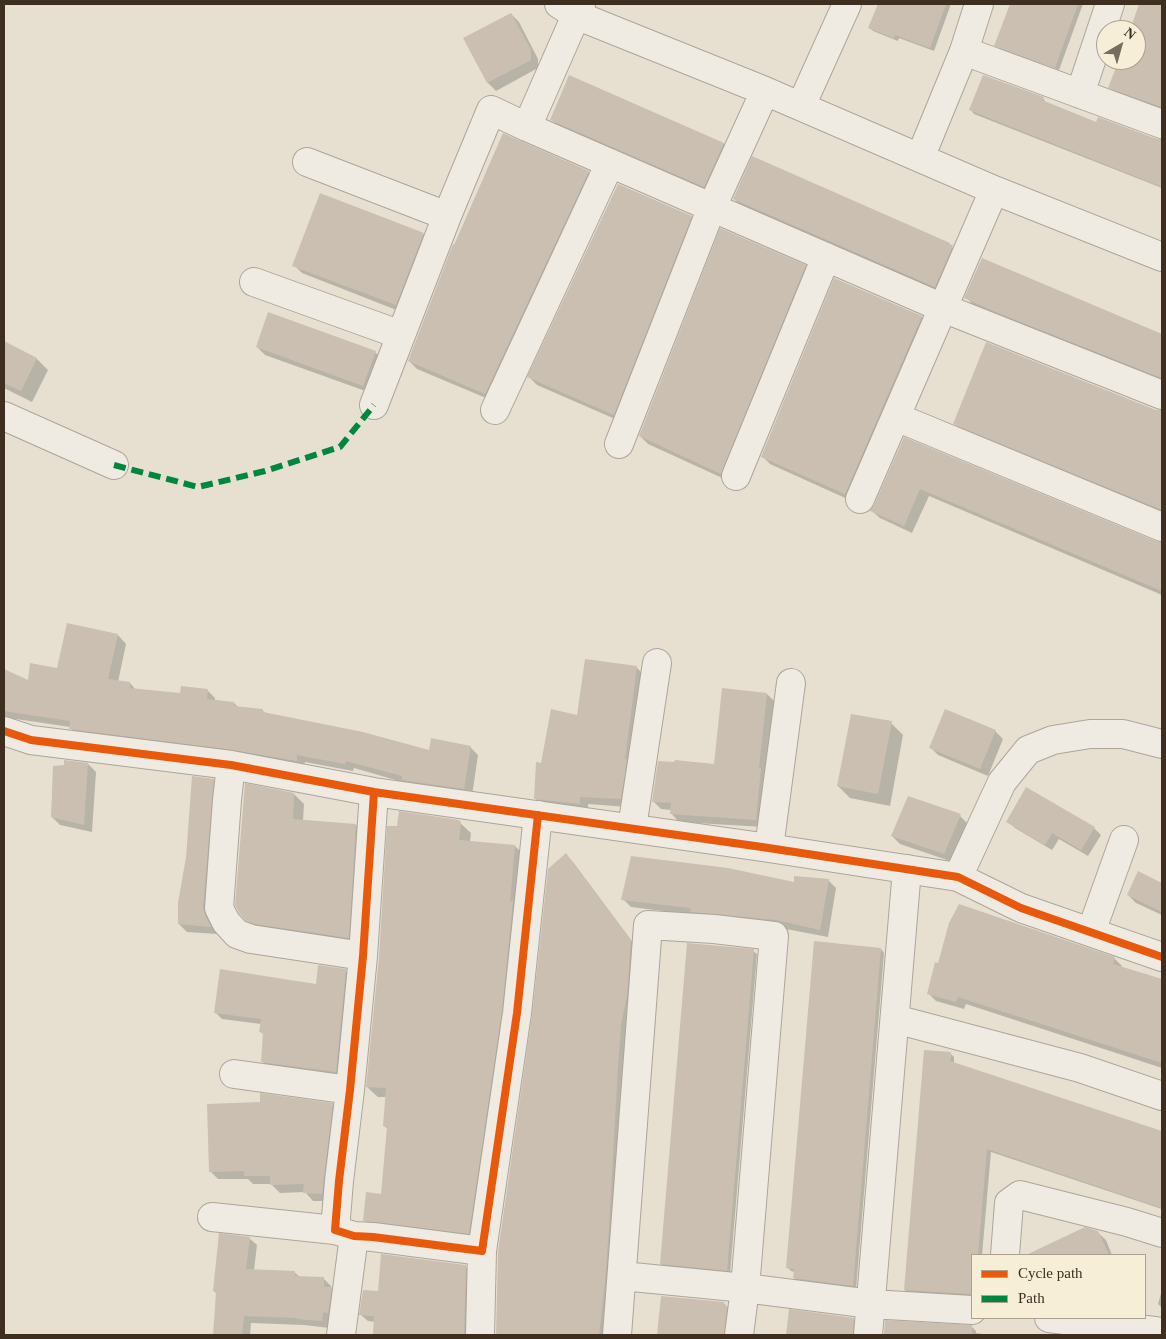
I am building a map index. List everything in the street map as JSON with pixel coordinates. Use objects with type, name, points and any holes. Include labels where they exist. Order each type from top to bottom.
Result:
[{"type":"street","points":[[801,106],[847,4]]},
{"type":"street","points":[[920,158],[964,51],[979,4]]},
{"type":"street","points":[[1080,94],[1110,4]]},
{"type":"street","points":[[527,127],[572,7],[994,190],[1162,257]]},
{"type":"street","points":[[964,51],[1162,124]]},
{"type":"street","points":[[619,444],[712,207],[765,91]]},
{"type":"street","points":[[374,404],[447,216],[491,110],[943,308],[1162,395]]},
{"type":"street","points":[[307,162],[447,216]]},
{"type":"street","points":[[495,410],[610,163]]},
{"type":"street","points":[[860,499],[994,190]]},
{"type":"street","points":[[736,476],[826,257]]},
{"type":"street","points":[[254,282],[401,335]]},
{"type":"street","points":[[4,416],[114,465]]},
{"type":"street","points":[[896,417],[1162,527]]},
{"type":"street","points":[[632,828],[656,663]]},
{"type":"street","points":[[769,848],[791,683]]},
{"type":"street","points":[[4,731],[31,740],[231,765],[374,792],[632,828],[958,877],[1021,908],[1162,957]]},
{"type":"street","points":[[958,877],[1002,782],[1028,750],[1053,740],[1090,734],[1123,734],[1162,744]]},
{"type":"street","points":[[231,765],[219,908],[226,922],[237,934],[251,939],[363,956]]},
{"type":"street","points":[[341,1335],[344,1233],[338,1181],[350,1090],[363,956],[374,792]]},
{"type":"street","points":[[480,1335],[482,1251],[517,1014],[538,815]]},
{"type":"street","points":[[1091,932],[1124,840]]},
{"type":"street","points":[[868,1335],[907,869]]},
{"type":"street","points":[[617,1335],[648,925],[714,929],[774,936],[745,1288],[739,1335]]},
{"type":"street","points":[[895,1019],[1080,1068],[1162,1096]]},
{"type":"street","points":[[234,1074],[350,1090]]},
{"type":"street","points":[[1004,1254],[1009,1203],[1020,1195],[1128,1222],[1162,1233]]},
{"type":"street","points":[[212,1217],[482,1251]]},
{"type":"street","points":[[622,1276],[745,1288],[871,1304],[971,1310]]},
{"type":"street","points":[[1052,1319],[1084,1329],[1162,1332]]},
{"type":"building","points":[[878,4],[946,4],[930,48],[895,35],[894,38],[868,28]]},
{"type":"building","points":[[1010,4],[1078,4],[1055,68],[994,46]]},
{"type":"building","points":[[1139,4],[1162,4],[1162,107],[1108,88],[1115,70],[1146,70],[1146,20],[1133,20]]},
{"type":"building","points":[[511,13],[531,50],[531,60],[487,83],[463,38]]},
{"type":"building","points":[[569,75],[724,143],[704,187],[550,120]]},
{"type":"building","points":[[983,75],[1044,97],[1042,100],[1096,122],[1098,117],[1157,139],[1162,139],[1162,187],[969,110]]},
{"type":"building","points":[[503,133],[589,171],[485,394],[408,361],[453,244]]},
{"type":"building","points":[[752,156],[953,245],[935,287],[733,199]]},
{"type":"building","points":[[618,184],[692,216],[614,415],[527,377]]},
{"type":"building","points":[[320,193],[424,233],[396,305],[292,266]]},
{"type":"building","points":[[720,228],[806,265],[721,474],[639,436]]},
{"type":"building","points":[[982,258],[1162,334],[1162,378],[964,298]]},
{"type":"building","points":[[834,278],[922,316],[845,494],[761,457]]},
{"type":"building","points":[[268,312],[376,351],[363,386],[256,347]]},
{"type":"building","points":[[4,341],[37,358],[21,391],[4,383]]},
{"type":"building","points":[[986,342],[1156,410],[1162,410],[1162,510],[953,424]]},
{"type":"building","points":[[904,437],[1162,542],[1162,591],[920,489],[904,526],[870,511]]},
{"type":"building","points":[[67,623],[118,634],[108,679],[130,682],[130,688],[180,693],[181,686],[208,689],[207,699],[234,702],[234,706],[263,709],[263,712],[363,732],[429,750],[431,738],[471,746],[464,789],[402,780],[402,776],[346,761],[345,764],[297,755],[297,761],[233,750],[69,729],[70,721],[4,711],[4,669],[28,680],[30,663],[57,668]]},
{"type":"building","points":[[585,659],[637,666],[621,799],[580,797],[580,804],[534,799],[536,762],[541,763],[551,709],[577,715]]},
{"type":"building","points":[[722,688],[767,693],[756,820],[670,814],[671,803],[652,802],[658,761],[674,762],[675,760],[714,764]]},
{"type":"building","points":[[945,709],[996,730],[980,769],[929,748]]},
{"type":"building","points":[[851,714],[892,721],[878,794],[837,786]]},
{"type":"building","points":[[64,760],[88,763],[84,825],[51,817],[53,766],[64,765]]},
{"type":"building","points":[[192,776],[214,779],[203,907],[211,927],[178,924],[178,903],[186,857]]},
{"type":"building","points":[[245,783],[294,793],[293,819],[356,824],[349,938],[255,924],[246,921],[239,913],[235,905]]},
{"type":"building","points":[[1026,787],[1095,827],[1081,850],[1052,833],[1045,845],[1006,822]]},
{"type":"building","points":[[908,796],[961,814],[944,854],[891,836]]},
{"type":"building","points":[[399,811],[459,820],[461,822],[459,840],[515,845],[510,902],[513,900],[502,1011],[469,1234],[363,1221],[366,1192],[381,1194],[387,1127],[383,1126],[386,1088],[366,1087],[379,957],[387,826],[397,826]]},
{"type":"building","points":[[566,853],[631,940],[627,995],[621,1025],[609,1228],[599,1335],[496,1335],[498,1252],[532,1015],[548,869]]},
{"type":"building","points":[[631,856],[728,868],[794,882],[794,876],[829,879],[820,930],[776,920],[690,912],[691,908],[621,900]]},
{"type":"building","points":[[1138,871],[1162,883],[1162,912],[1127,895]]},
{"type":"building","points":[[959,904],[1115,957],[1113,964],[1162,979],[1162,1063],[958,997],[956,1002],[927,994],[935,962],[938,963],[949,923]]},
{"type":"building","points":[[814,941],[881,948],[853,1286],[793,1278],[794,1269],[786,1268]]},
{"type":"building","points":[[687,943],[754,949],[727,1271],[660,1264]]},
{"type":"building","points":[[318,965],[346,969],[336,1072],[261,1062],[263,1033],[259,1032],[261,1019],[214,1013],[220,969],[316,984]]},
{"type":"building","points":[[924,1050],[951,1052],[950,1061],[1162,1131],[1162,1208],[987,1149],[978,1254],[971,1254],[971,1294],[904,1290]]},
{"type":"building","points":[[260,1093],[333,1103],[322,1194],[303,1193],[304,1184],[270,1185],[270,1176],[244,1176],[244,1171],[209,1172],[207,1104],[260,1102]]},
{"type":"building","points":[[1085,1227],[1098,1231],[1109,1254],[1028,1254]]},
{"type":"building","points":[[219,1233],[250,1237],[246,1269],[295,1271],[295,1276],[324,1277],[324,1287],[332,1287],[328,1313],[323,1312],[322,1321],[244,1316],[242,1335],[213,1335],[216,1292],[213,1291]]},
{"type":"building","points":[[381,1254],[466,1265],[464,1335],[373,1335],[374,1316],[359,1315],[363,1290],[378,1291]]},
{"type":"building","points":[[661,1296],[724,1302],[724,1305],[727,1306],[724,1335],[657,1335]]},
{"type":"building","points":[[789,1309],[854,1318],[853,1335],[786,1335]]},
{"type":"building","points":[[885,1320],[972,1325],[972,1335],[884,1335]]},
{"type":"marked path","points":[[114,465],[198,487],[265,471],[340,447],[374,405]]},
{"type":"cycle path","points":[[4,731],[31,740],[231,765],[374,792],[958,877],[1021,908],[1162,957]]},
{"type":"cycle path","points":[[374,792],[363,956],[335,1230],[354,1236],[482,1251],[517,1013],[538,815]]}]
